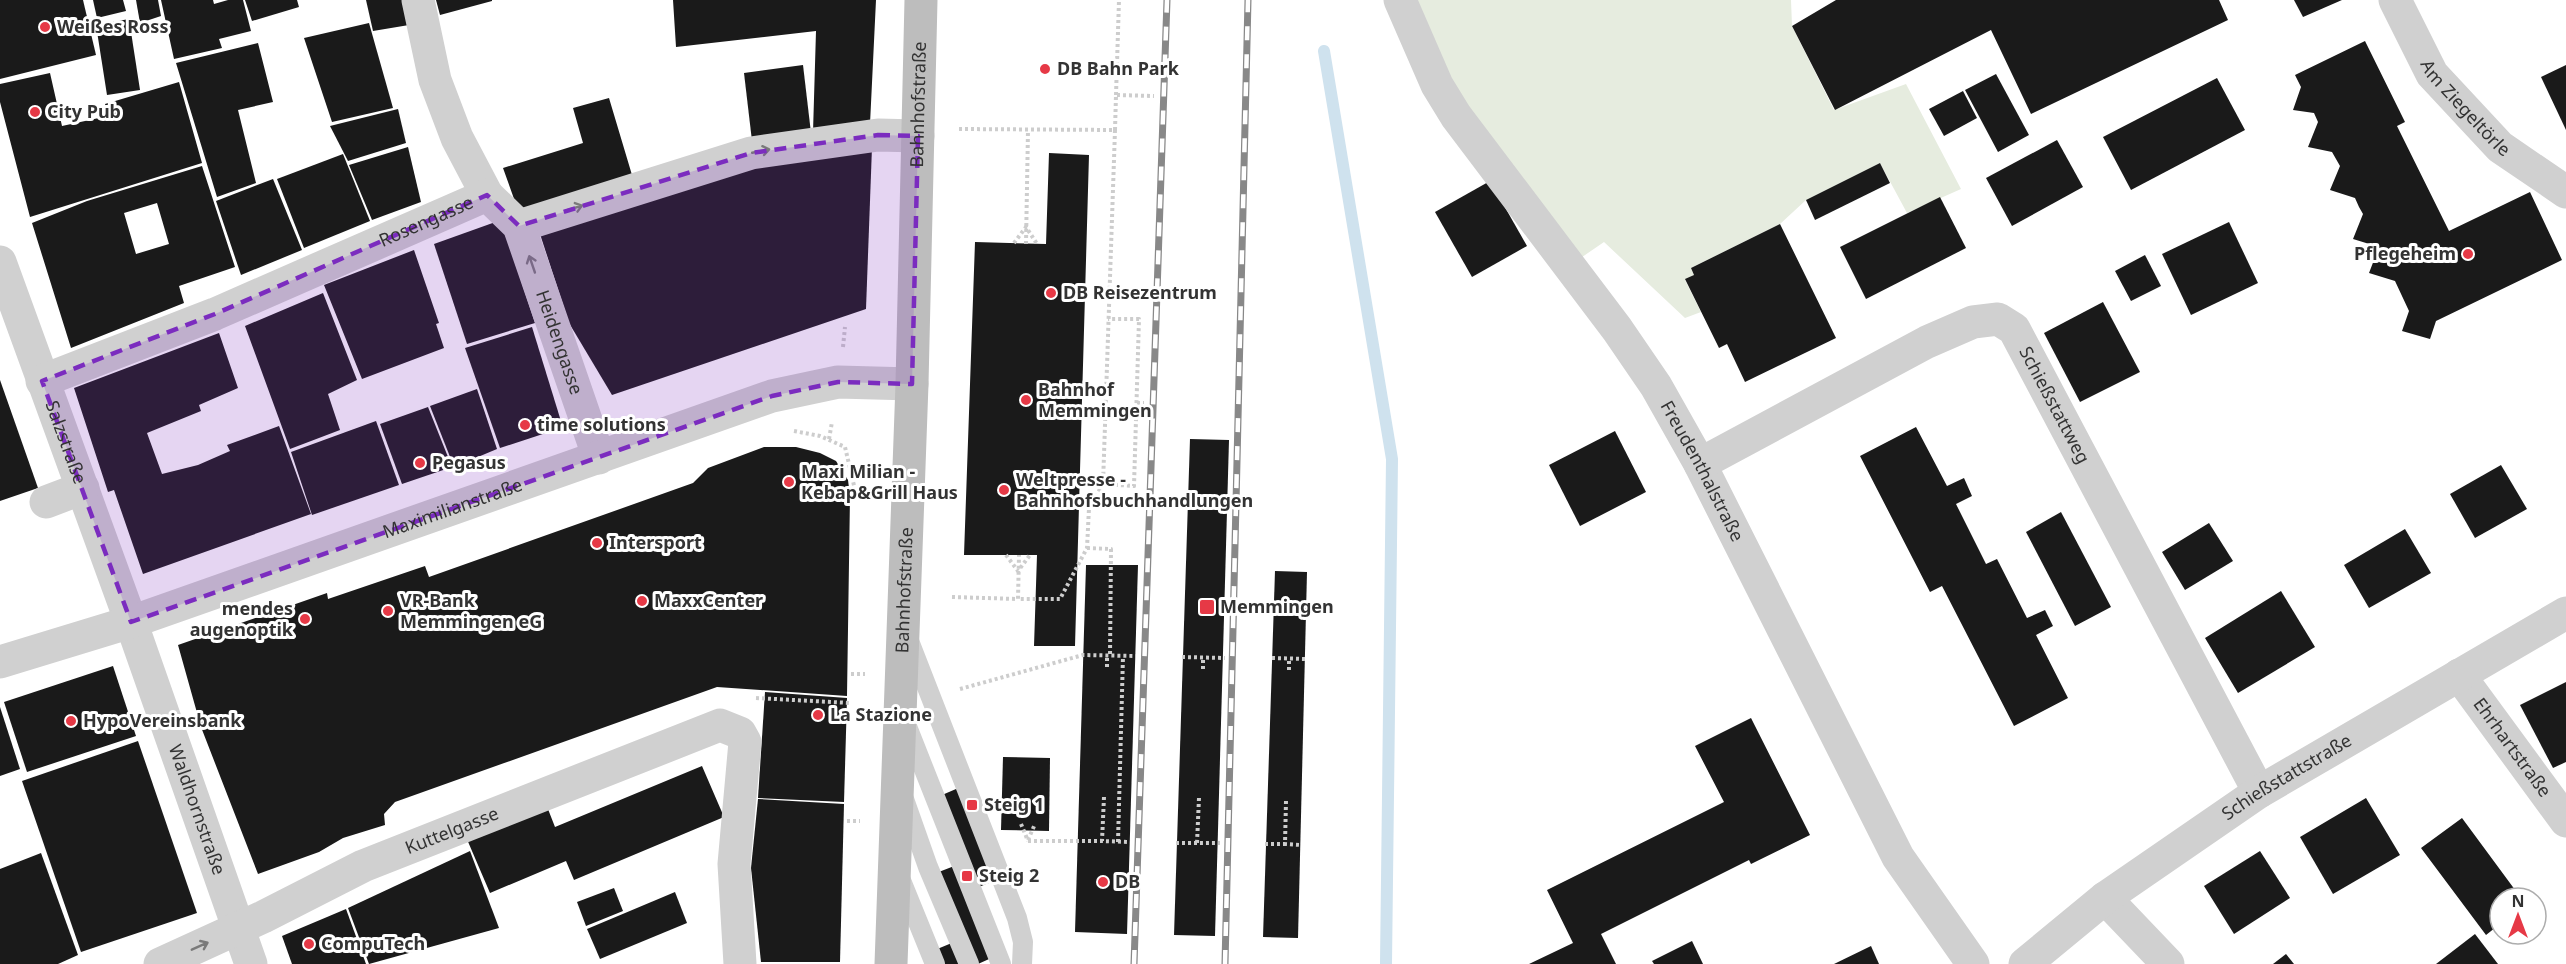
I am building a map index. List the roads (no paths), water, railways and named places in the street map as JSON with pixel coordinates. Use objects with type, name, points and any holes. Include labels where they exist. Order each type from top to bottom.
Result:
[{"type":"street","points":[[418,0],[435,80],[457,138],[487,195]]},
{"type":"street","name":"Bahnhofstraße","points":[[894,958],[894,862],[899,785],[912,384],[921,0]]},
{"type":"street","name":"Freudenthalstraße","points":[[1400,0],[1437,85],[1456,116],[1617,329],[1656,386],[1700,464],[1898,857],[1972,964]]},
{"type":"street","name":"Am Ziegeltörle","points":[[2395,0],[2432,75],[2500,147],[2566,192]]},
{"type":"street","points":[[519,226],[751,153],[878,135],[918,136]]},
{"type":"street","name":"Rosengasse","points":[[42,381],[215,314],[487,195],[519,226]]},
{"type":"street","name":"Heidengasse","points":[[519,226],[599,458]]},
{"type":"street","name":"Salzstraße","points":[[0,262],[131,622]]},
{"type":"street","name":"Schießstattweg","points":[[1700,464],[1927,342],[1973,322],[1998,319],[2014,328],[2259,792]]},
{"type":"street","name":"Maximilianstraße","points":[[0,662],[131,622],[772,396],[838,382],[912,384]]},
{"type":"street","points":[[46,502],[83,488]]},
{"type":"street","name":"Schießstattstraße","points":[[2025,964],[2105,898],[2259,792],[2566,613]]},
{"type":"street","name":"Waldhornstraße","points":[[131,622],[251,964]]},
{"type":"street","name":"Ehrhartstraße","points":[[2459,675],[2566,821]]},
{"type":"street","name":"Kuttelgasse","points":[[160,964],[239,928],[363,866],[720,724],[740,733],[745,742],[734,864],[740,964]]},
{"type":"street","points":[[2105,898],[2168,964]]},
{"type":"lane","points":[[904,628],[1017,918],[1023,942],[1022,964]]},
{"type":"lane","points":[[901,711],[1001,964]]},
{"type":"lane","points":[[899,785],[928,867],[969,964]]},
{"type":"lane","points":[[894,862],[935,964]]},
{"type":"waterway","points":[[1324,51],[1392,459],[1386,964]]},
{"type":"railway","points":[[1134,964],[1167,0]]},
{"type":"railway","points":[[1225,964],[1248,0]]},
{"type":"place","name":"Weißes Ross","points":[[45,27]]},
{"type":"place","name":"DB Bahn Park","points":[[1045,69]]},
{"type":"place","name":"City Pub","points":[[35,112]]},
{"type":"place","name":"Pflegeheim","points":[[2468,254]]},
{"type":"place","name":"DB Reisezentrum","points":[[1051,293]]},
{"type":"place","name":"Bahnhof Memmingen","points":[[1026,400]]},
{"type":"place","name":"time solutions","points":[[525,425]]},
{"type":"place","name":"Pegasus","points":[[420,463]]},
{"type":"place","name":"Maxi Milian - Kebap&Grill Haus","points":[[789,482]]},
{"type":"place","name":"Weltpresse - Bahnhofsbuchhandlungen","points":[[1004,490]]},
{"type":"place","name":"Intersport","points":[[597,543]]},
{"type":"place","name":"MaxxCenter","points":[[642,601]]},
{"type":"place","name":"Memmingen","points":[[1207,607]]},
{"type":"place","name":"VR-Bank Memmingen eG","points":[[388,611]]},
{"type":"place","name":"mendes augenoptik","points":[[305,619]]},
{"type":"place","name":"La Stazione","points":[[818,715]]},
{"type":"place","name":"HypoVereinsbank","points":[[71,721]]},
{"type":"place","name":"Steig 1","points":[[972,805]]},
{"type":"place","name":"Steig 2","points":[[967,876]]},
{"type":"place","name":"DB","points":[[1103,882]]},
{"type":"place","name":"CompuTech","points":[[309,944]]}]
